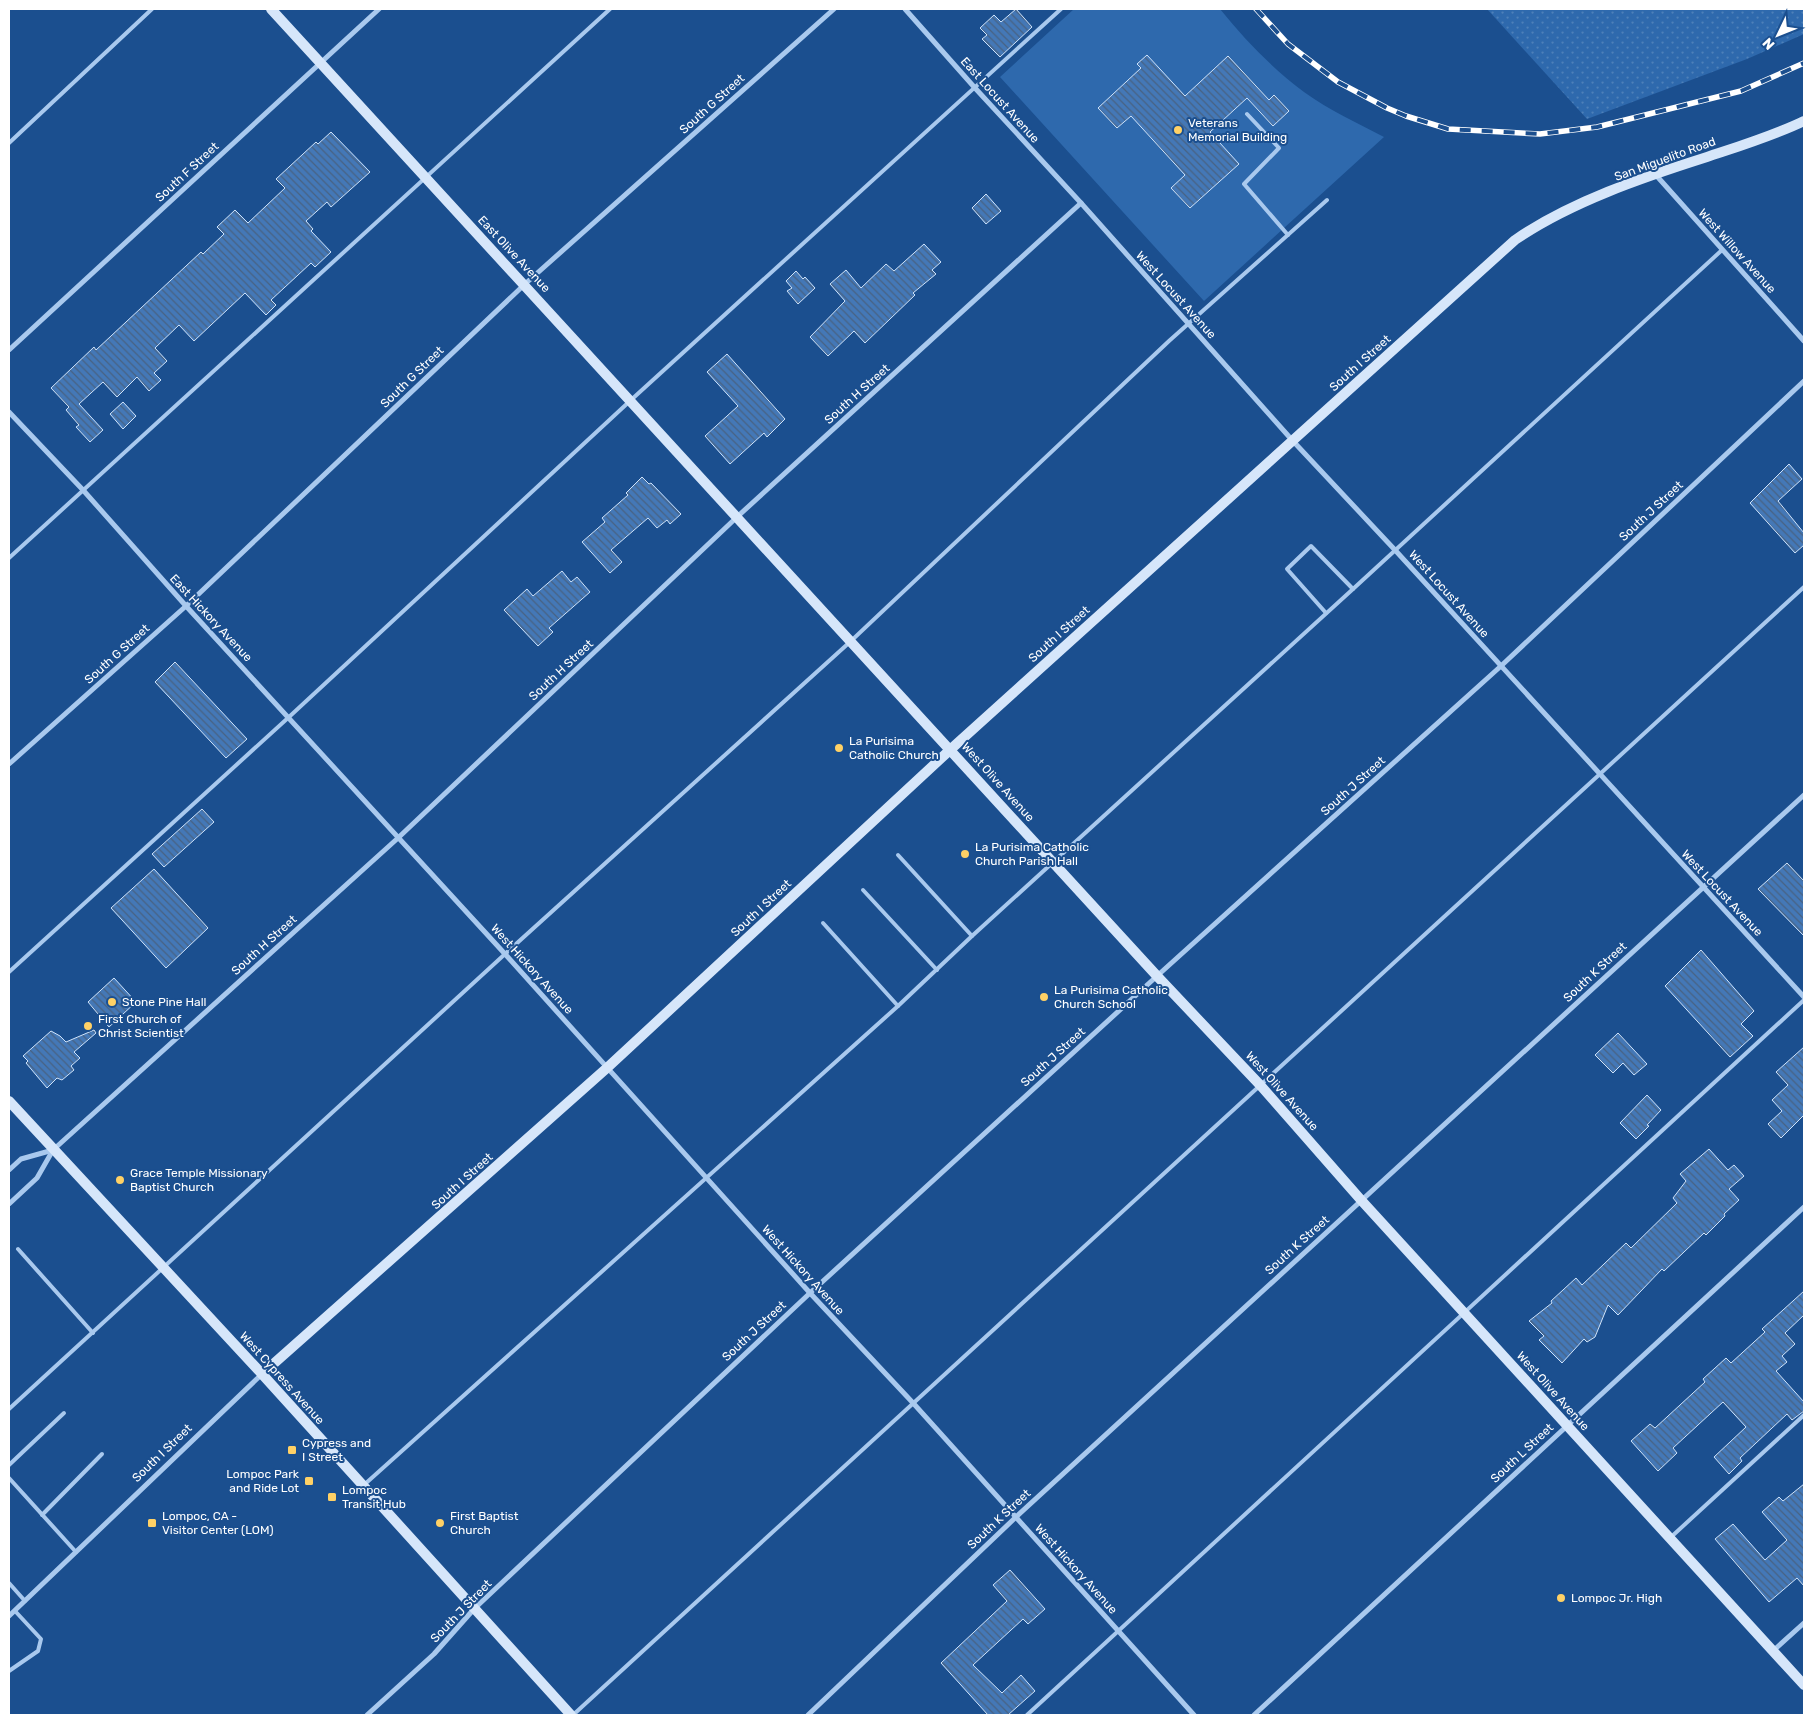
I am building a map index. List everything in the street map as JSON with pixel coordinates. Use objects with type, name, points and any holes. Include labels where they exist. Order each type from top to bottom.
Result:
[{"type":"street","name":"East Olive Avenue","points":[[271,9],[737,517]]},
{"type":"street","name":"South F Street","points":[[9,350],[379,9]]},
{"type":"street","name":"South G Street","points":[[9,764],[186,606],[525,284],[834,9]]},
{"type":"street","name":"East Locust Avenue","points":[[905,9],[1081,203]]},
{"type":"street","name":"San Miguelito Road","points":[[1536,225],[1569,209],[1654,174],[1782,132],[1804,122]]},
{"type":"street","name":"West Willow Avenue","points":[[1654,174],[1804,342]]},
{"type":"street","name":"West Locust Avenue","points":[[1081,203],[1292,440],[1396,550],[1804,998]]},
{"type":"street","name":"South H Street","points":[[9,1204],[37,1178],[53,1150],[398,838],[737,517],[1081,203]]},
{"type":"street","name":"South I Street","points":[[9,1616],[262,1374],[608,1067],[951,749],[1292,440],[1515,240],[1536,225]]},
{"type":"street","name":"South J Street","points":[[367,1715],[434,1654],[474,1609],[810,1293],[1157,976],[1501,666],[1804,381]]},
{"type":"street","name":"East Hickory Avenue","points":[[9,412],[83,490],[398,838]]},
{"type":"street","name":"West Olive Avenue","points":[[737,517],[1157,976],[1261,1086],[1361,1200],[1804,1685]]},
{"type":"street","name":"South K Street","points":[[808,1715],[1016,1517],[1804,795]]},
{"type":"street","name":"West Hickory Avenue","points":[[398,838],[608,1067],[810,1293],[914,1404],[1194,1715]]},
{"type":"street","name":"West Cypress Avenue","points":[[9,1101],[262,1374],[572,1715]]},
{"type":"street","name":"South H Street","points":[[9,1170],[21,1159],[53,1150]]},
{"type":"street","name":"South L Street","points":[[1254,1715],[1804,1207]]},
{"type":"street","points":[[1773,1651],[1804,1623]]},
{"type":"lane","points":[[9,142],[152,9]]},
{"type":"lane","points":[[9,558],[610,9]]},
{"type":"lane","points":[[9,972],[289,717],[631,400],[1062,9]]},
{"type":"lane","points":[[1247,114],[1279,148],[1244,184],[1288,235]]},
{"type":"lane","points":[[9,1409],[505,954],[851,641],[1189,324],[1327,200]]},
{"type":"lane","points":[[363,1486],[898,1006],[972,936],[1722,250]]},
{"type":"lane","points":[[1326,612],[1287,569],[1311,546],[1353,589]]},
{"type":"lane","points":[[572,1715],[914,1404],[1804,587]]},
{"type":"lane","points":[[898,855],[972,936]]},
{"type":"lane","points":[[863,890],[937,970]]},
{"type":"lane","points":[[823,923],[898,1006]]},
{"type":"lane","points":[[1026,1715],[1465,1313],[1804,998]]},
{"type":"lane","points":[[18,1250],[92,1333]]},
{"type":"lane","points":[[9,1465],[64,1413]]},
{"type":"lane","points":[[1670,1538],[1804,1415]]},
{"type":"lane","points":[[42,1515],[102,1454]]},
{"type":"lane","points":[[9,1478],[76,1552]]},
{"type":"lane","points":[[9,1583],[25,1601]]},
{"type":"lane","points":[[9,1671],[38,1651],[41,1640],[14,1611]]},
{"type":"shaded area","points":[[1074,9],[1220,9],[1259,53],[1292,83],[1323,105],[1384,137],[1204,301],[1000,77]]},
{"type":"shaded area","points":[[1487,9],[1804,9],[1804,34],[1747,59],[1587,119]]},
{"type":"building","points":[[1016,9],[1032,27],[1000,57],[982,39],[987,35],[980,28],[994,15],[1001,22]]},
{"type":"building","name":"Veterans Memorial Building","points":[[1147,55],[1185,96],[1228,56],[1269,100],[1274,95],[1289,111],[1273,126],[1247,98],[1210,132],[1239,164],[1190,208],[1171,188],[1185,175],[1131,116],[1117,128],[1098,108],[1141,68],[1137,64]]},
{"type":"building","points":[[331,132],[370,172],[331,207],[327,202],[306,221],[313,229],[311,231],[331,252],[315,267],[311,263],[271,300],[276,305],[266,315],[245,293],[194,341],[179,325],[155,348],[167,361],[154,373],[161,380],[149,391],[137,377],[117,397],[103,382],[79,404],[103,430],[90,442],[76,427],[79,425],[66,410],[69,407],[51,388],[94,347],[96,350],[201,252],[203,254],[224,234],[217,227],[235,210],[248,223],[285,188],[276,179],[316,142],[318,144]]},
{"type":"building","points":[[986,194],[1001,211],[986,224],[972,208]]},
{"type":"building","points":[[924,244],[941,262],[932,270],[936,274],[913,293],[915,295],[865,343],[854,331],[828,356],[810,337],[845,301],[830,284],[846,270],[861,288],[886,264],[894,271]]},
{"type":"building","points":[[796,271],[803,279],[805,277],[815,288],[798,304],[787,291],[792,288],[786,281]]},
{"type":"building","points":[[727,354],[785,419],[767,437],[764,433],[730,464],[705,436],[738,406],[707,372]]},
{"type":"building","points":[[123,402],[136,416],[123,429],[110,414]]},
{"type":"building","points":[[1789,464],[1802,479],[1778,501],[1804,533],[1804,545],[1795,553],[1750,503]]},
{"type":"building","points":[[642,477],[649,484],[651,483],[681,514],[670,524],[667,520],[657,528],[648,518],[611,550],[622,562],[610,573],[582,542],[605,522],[602,518],[628,495],[626,493]]},
{"type":"building","points":[[562,571],[571,582],[577,577],[590,592],[549,628],[553,632],[538,646],[504,610],[527,589],[533,596]]},
{"type":"building","points":[[175,662],[247,739],[226,758],[155,682]]},
{"type":"building","points":[[202,809],[214,822],[164,867],[152,854]]},
{"type":"building","points":[[1787,863],[1804,881],[1804,936],[1758,889]]},
{"type":"building","points":[[154,869],[208,928],[166,968],[111,908]]},
{"type":"building","points":[[1701,950],[1754,1011],[1741,1024],[1753,1036],[1730,1057],[1665,986]]},
{"type":"building","name":"Stone Pine Hall","points":[[114,978],[136,1002],[109,1027],[88,1002]]},
{"type":"building","points":[[94,1030],[96,1033],[74,1052],[80,1058],[71,1066],[74,1070],[62,1080],[57,1078],[47,1088],[26,1063],[28,1061],[23,1056],[51,1031],[66,1042]]},
{"type":"building","points":[[1618,1033],[1647,1064],[1634,1075],[1623,1063],[1613,1073],[1595,1055]]},
{"type":"building","points":[[1804,1047],[1804,1115],[1781,1138],[1768,1124],[1782,1111],[1772,1100],[1788,1085],[1776,1072]]},
{"type":"building","points":[[1647,1095],[1661,1110],[1636,1139],[1620,1123]]},
{"type":"building","points":[[1709,1149],[1728,1170],[1734,1165],[1744,1176],[1729,1189],[1739,1200],[1706,1235],[1704,1233],[1664,1271],[1662,1269],[1618,1315],[1608,1305],[1595,1337],[1587,1342],[1584,1339],[1562,1363],[1539,1340],[1544,1336],[1529,1321],[1552,1303],[1551,1301],[1576,1278],[1582,1285],[1626,1243],[1631,1248],[1677,1203],[1673,1198],[1686,1181],[1680,1174]]},
{"type":"building","points":[[1804,1291],[1804,1315],[1785,1333],[1795,1344],[1782,1356],[1787,1362],[1776,1371],[1804,1402],[1804,1411],[1792,1420],[1787,1414],[1740,1458],[1742,1461],[1729,1474],[1714,1457],[1746,1427],[1723,1402],[1673,1448],[1677,1453],[1658,1471],[1631,1441],[1650,1424],[1655,1428],[1705,1382],[1703,1379],[1726,1358],[1731,1363],[1765,1332],[1762,1329]]},
{"type":"building","points":[[1804,1484],[1804,1586],[1797,1578],[1769,1602],[1715,1539],[1733,1524],[1765,1560],[1787,1540],[1762,1512],[1779,1497],[1783,1501]]},
{"type":"building","points":[[1010,1570],[1045,1609],[1028,1624],[1023,1619],[973,1665],[1002,1693],[1021,1675],[1035,1691],[1008,1715],[988,1715],[941,1663],[1007,1601],[993,1585]]},
{"type":"railway","points":[[1256,9],[1288,44],[1338,82],[1387,108],[1448,129],[1540,134],[1597,127],[1741,91],[1804,63]]},
{"type":"place","name":"Veterans Memorial Building","points":[[1178,130]]},
{"type":"place","name":"La Purisima Catholic Church","points":[[839,748]]},
{"type":"place","name":"La Purisima Catholic Church Parish Hall","points":[[965,854]]},
{"type":"place","name":"La Purisima Catholic Church School","points":[[1044,997]]},
{"type":"place","name":"Stone Pine Hall","points":[[112,1002]]},
{"type":"place","name":"First Church of Christ Scientist","points":[[88,1026]]},
{"type":"place","name":"Grace Temple Missionary Baptist Church","points":[[120,1180]]},
{"type":"place","name":"Cypress and I Street","points":[[292,1450]]},
{"type":"place","name":"Lompoc Park and Ride Lot","points":[[309,1481]]},
{"type":"place","name":"Lompoc Transit Hub","points":[[332,1497]]},
{"type":"place","name":"Lompoc, CA - Visitor Center (LOM)","points":[[152,1523]]},
{"type":"place","name":"First Baptist Church","points":[[440,1523]]},
{"type":"place","name":"Lompoc Jr. High","points":[[1561,1598]]}]
